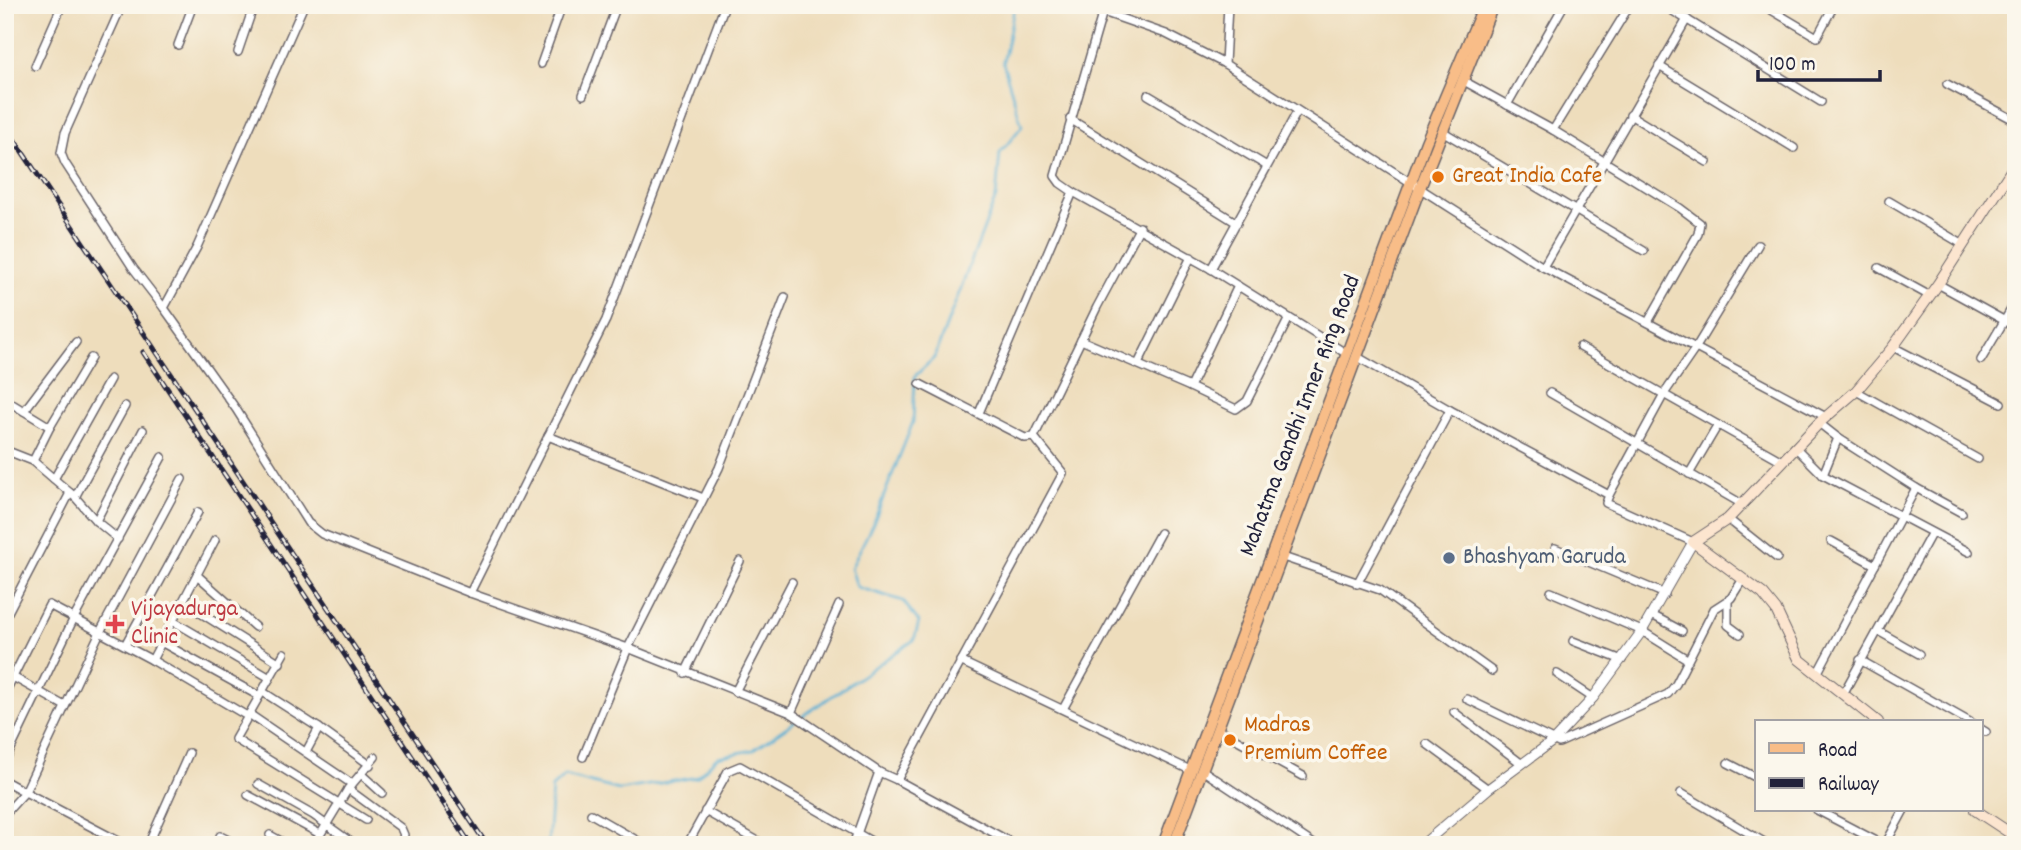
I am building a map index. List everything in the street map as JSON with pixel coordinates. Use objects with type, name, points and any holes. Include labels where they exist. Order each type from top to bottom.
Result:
[{"type":"main road","name":"Mahatma Gandhi Inner Ring Road","points":[[1415,185],[1442,131],[1493,5]]},
{"type":"main road","name":"Mahatma Gandhi Inner Ring Road","points":[[1163,845],[1189,770],[1352,355],[1482,9]]},
{"type":"main road","points":[[1876,720],[1799,659],[1770,600],[1693,542],[1728,519],[1822,420],[1856,391],[1930,296],[2016,163]]},
{"type":"main road","name":"Mahatma Gandhi Inner Ring Road","points":[[1174,845],[1283,556],[1352,355]]},
{"type":"main road","points":[[1978,812],[2016,836]]},
{"type":"street","points":[[35,65],[61,5]]},
{"type":"street","points":[[122,5],[65,133],[61,153],[133,268],[236,409],[314,529],[470,593],[628,648],[794,715],[879,772],[1016,845]]},
{"type":"street","points":[[178,45],[193,5]]},
{"type":"street","points":[[238,52],[254,5]]},
{"type":"street","points":[[164,307],[197,247],[304,5]]},
{"type":"street","points":[[541,64],[562,5]]},
{"type":"street","points":[[583,95],[617,5]]},
{"type":"street","points":[[470,593],[606,320],[725,5]]},
{"type":"street","points":[[1083,5],[1166,34],[1224,64],[1543,267],[1648,322],[1822,420],[1838,438],[1916,488],[1962,513]]},
{"type":"street","points":[[1224,64],[1228,5]]},
{"type":"street","points":[[1464,5],[1482,9]]},
{"type":"street","points":[[1507,105],[1564,5]]},
{"type":"street","points":[[1553,130],[1630,5]]},
{"type":"street","points":[[1664,5],[1821,102]]},
{"type":"street","points":[[1763,5],[1816,37],[1834,5]]},
{"type":"street","points":[[1103,11],[1055,172],[1060,183],[1191,257],[1352,355],[1609,495]]},
{"type":"street","points":[[1543,267],[1687,19]]},
{"type":"street","points":[[1659,65],[1794,148]]},
{"type":"street","points":[[1462,80],[1553,130],[1700,223],[1698,234],[1648,322]]},
{"type":"street","points":[[1947,84],[2016,121]]},
{"type":"street","points":[[1148,95],[1267,166]]},
{"type":"street","points":[[1212,270],[1297,112]]},
{"type":"street","points":[[1630,115],[1707,162]]},
{"type":"street","points":[[1070,119],[1237,223]]},
{"type":"street","points":[[1442,131],[1644,251]]},
{"type":"street","points":[[979,413],[1073,192]]},
{"type":"street","points":[[1889,201],[1962,244]]},
{"type":"street","points":[[1034,437],[1139,227]]},
{"type":"street","points":[[1422,845],[1488,789],[1553,741],[1593,698],[1622,660],[1665,594],[1693,542],[1606,503],[1664,394],[1695,349],[1758,245]]},
{"type":"street","points":[[1138,364],[1191,257]]},
{"type":"street","points":[[1879,268],[1930,296]]},
{"type":"street","points":[[1938,284],[2016,327]]},
{"type":"street","points":[[1190,387],[1238,286]]},
{"type":"street","points":[[583,757],[628,648],[719,468],[785,297]]},
{"type":"street","points":[[1981,360],[2016,300]]},
{"type":"street","points":[[1081,340],[1236,409],[1247,401],[1289,318]]},
{"type":"street","points":[[23,411],[76,342]]},
{"type":"street","points":[[1580,347],[1782,461]]},
{"type":"street","points":[[1892,347],[2001,403]]},
{"type":"street","points":[[33,461],[91,358]]},
{"type":"street","points":[[54,479],[110,379]]},
{"type":"street","points":[[920,384],[1025,438],[1034,437]]},
{"type":"street","points":[[1856,391],[1978,459]]},
{"type":"street","points":[[1550,393],[1742,504]]},
{"type":"street","points":[[9,402],[50,427]]},
{"type":"street","points":[[5,618],[72,495],[125,406]]},
{"type":"street","points":[[1357,584],[1450,410]]},
{"type":"street","points":[[1689,474],[1718,425]]},
{"type":"street","points":[[96,521],[143,430]]},
{"type":"street","points":[[548,436],[703,498]]},
{"type":"street","points":[[897,780],[1063,473],[1034,437]]},
{"type":"street","points":[[1823,475],[1838,438]]},
{"type":"street","points":[[1795,447],[1823,475],[1969,552]]},
{"type":"street","points":[[5,450],[33,461],[118,539]]},
{"type":"street","points":[[5,761],[74,618],[162,457]]},
{"type":"street","points":[[5,814],[25,792],[100,632],[182,479]]},
{"type":"street","points":[[1817,674],[1916,488]]},
{"type":"street","points":[[125,645],[198,512]]},
{"type":"street","points":[[1728,519],[1777,558]]},
{"type":"street","points":[[1063,709],[1160,533]]},
{"type":"street","points":[[1843,694],[1931,534]]},
{"type":"street","points":[[152,660],[215,540]]},
{"type":"street","points":[[1831,541],[1875,565]]},
{"type":"street","points":[[1555,548],[1665,594]]},
{"type":"street","points":[[1283,556],[1380,590],[1492,671]]},
{"type":"street","points":[[685,673],[740,561]]},
{"type":"street","points":[[197,575],[255,626]]},
{"type":"street","points":[[1468,699],[1559,743],[1664,697],[1672,690],[1714,608],[1734,595],[1743,579]]},
{"type":"street","points":[[735,692],[792,582]]},
{"type":"street","points":[[1551,592],[1642,631],[1687,659]]},
{"type":"street","points":[[1728,601],[1728,625],[1740,634]]},
{"type":"street","points":[[183,602],[280,663]]},
{"type":"street","points":[[5,693],[48,605],[152,660],[306,752],[401,828],[404,835],[400,845]]},
{"type":"street","points":[[794,715],[839,605]]},
{"type":"street","points":[[1652,615],[1682,631]]},
{"type":"street","points":[[173,621],[270,678]]},
{"type":"street","points":[[1878,631],[1919,654]]},
{"type":"street","points":[[1573,641],[1622,660]]},
{"type":"street","points":[[161,642],[261,694],[319,728],[370,765]]},
{"type":"street","points":[[284,653],[236,735],[236,741],[366,820]]},
{"type":"street","points":[[1860,660],[1965,720]]},
{"type":"street","points":[[960,661],[1189,770]]},
{"type":"street","points":[[1557,674],[1593,698]]},
{"type":"street","points":[[13,677],[64,705]]},
{"type":"street","points":[[1454,712],[1522,764]]},
{"type":"street","points":[[306,752],[319,728]]},
{"type":"street","points":[[1218,729],[1303,776]]},
{"type":"street","points":[[1427,744],[1488,789]]},
{"type":"street","points":[[149,845],[189,753]]},
{"type":"street","points":[[314,845],[350,786],[375,757]]},
{"type":"street","points":[[1728,763],[1755,777]]},
{"type":"street","points":[[687,845],[728,771],[740,766],[878,845]]},
{"type":"street","points":[[1202,770],[1315,845]]},
{"type":"street","points":[[853,845],[879,772]]},
{"type":"street","points":[[361,774],[382,793]]},
{"type":"street","points":[[5,781],[126,845]]},
{"type":"street","points":[[258,784],[355,845]]},
{"type":"street","points":[[1681,793],[1769,845]]},
{"type":"street","points":[[248,795],[320,834]]},
{"type":"street","points":[[705,811],[765,845]]},
{"type":"street","points":[[1821,812],[1885,845],[1903,812]]},
{"type":"street","points":[[591,814],[645,845]]},
{"type":"street","points":[[270,835],[288,845]]},
{"type":"street","points":[[220,836],[237,845]]},
{"type":"waterway","points":[[548,845],[552,787],[565,776],[619,790],[697,777],[717,757],[753,750],[914,640],[919,622],[903,601],[857,587],[851,568],[874,521],[913,422],[915,376],[934,358],[996,197],[1000,153],[1022,126],[1003,63],[1014,9]]},
{"type":"railway","points":[[5,126],[487,845]]},
{"type":"railway","points":[[143,352],[471,845]]},
{"type":"place","name":"Great India Cafe","points":[[1438,177]]},
{"type":"place","name":"Bhashyam Garuda","points":[[1449,558]]},
{"type":"place","name":"Vijayadurga Clinic","points":[[115,624]]},
{"type":"place","name":"Madras Premium Coffee","points":[[1230,740]]}]
